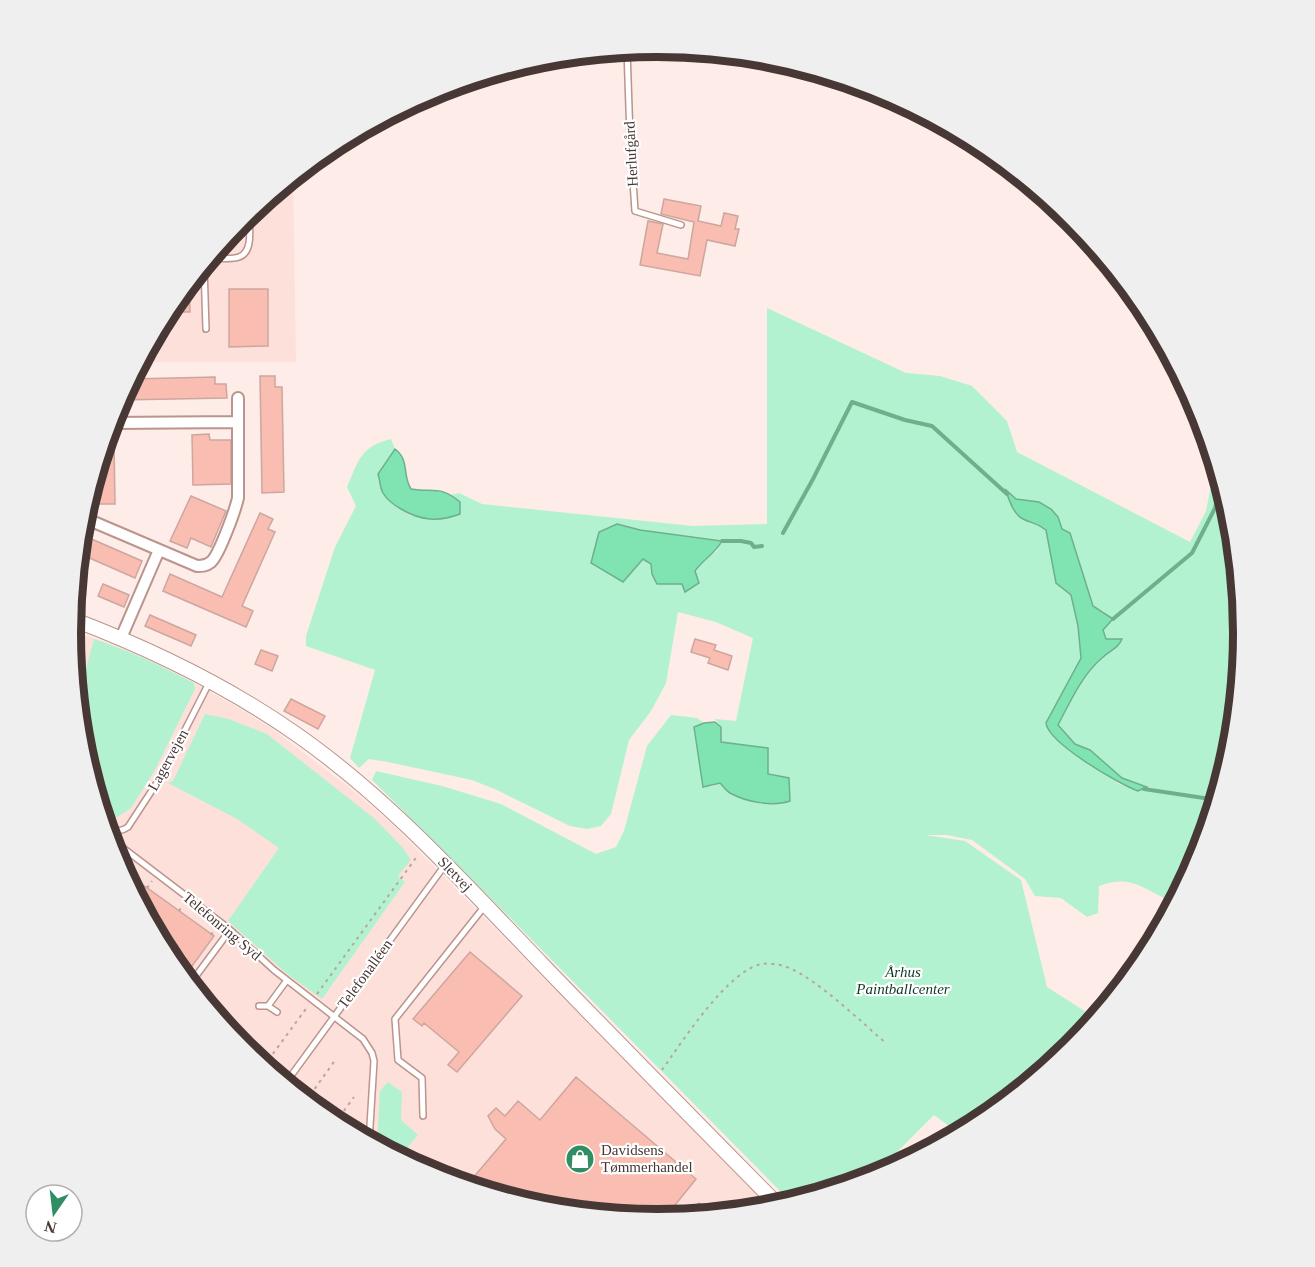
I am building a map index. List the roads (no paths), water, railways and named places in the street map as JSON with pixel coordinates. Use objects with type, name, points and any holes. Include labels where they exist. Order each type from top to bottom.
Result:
[{"type":"street","points":[[92,521],[197,566],[205,566],[213,560],[235,511],[238,498],[238,398]]},
{"type":"street","points":[[121,423],[237,422]]},
{"type":"street","points":[[121,638],[159,550]]},
{"type":"street","name":"Sletvej","points":[[81,623],[121,638],[210,681],[276,720],[356,780],[426,845],[772,1199]]},
{"type":"lane","name":"Herlufgård","points":[[627,58],[635,211],[681,225]]},
{"type":"lane","points":[[220,258],[239,257],[246,252],[249,227]]},
{"type":"lane","points":[[204,278],[206,329]]},
{"type":"lane","name":"Lagervejen","points":[[117,831],[128,827],[162,775],[210,681]]},
{"type":"lane","name":"Telefonring Syd","points":[[123,847],[230,930],[287,980],[363,1039],[372,1053],[374,1074],[370,1133]]},
{"type":"lane","name":"Telefonalléen","points":[[290,1077],[445,865]]},
{"type":"lane","points":[[423,1116],[422,1078],[398,1060],[395,1018],[485,905]]},
{"type":"lane","points":[[195,977],[230,930]]},
{"type":"lane","points":[[268,1006],[287,980]]},
{"type":"lane","points":[[259,1006],[268,1006],[277,1012]]},
{"type":"waterway","points":[[783,533],[852,402],[905,420],[932,426],[1007,494]]},
{"type":"waterway","points":[[1113,619],[1192,553],[1215,508],[1217,498]]},
{"type":"waterway","points":[[722,541],[741,541],[751,543],[754,547],[762,546]]},
{"type":"waterway","points":[[1144,789],[1209,799]]},
{"type":"place","name":"Davidsens Tømmerhandel","points":[[580,1159]]},
{"type":"park label","name":"Århus Paintballcenter","points":[[903,980]]}]
